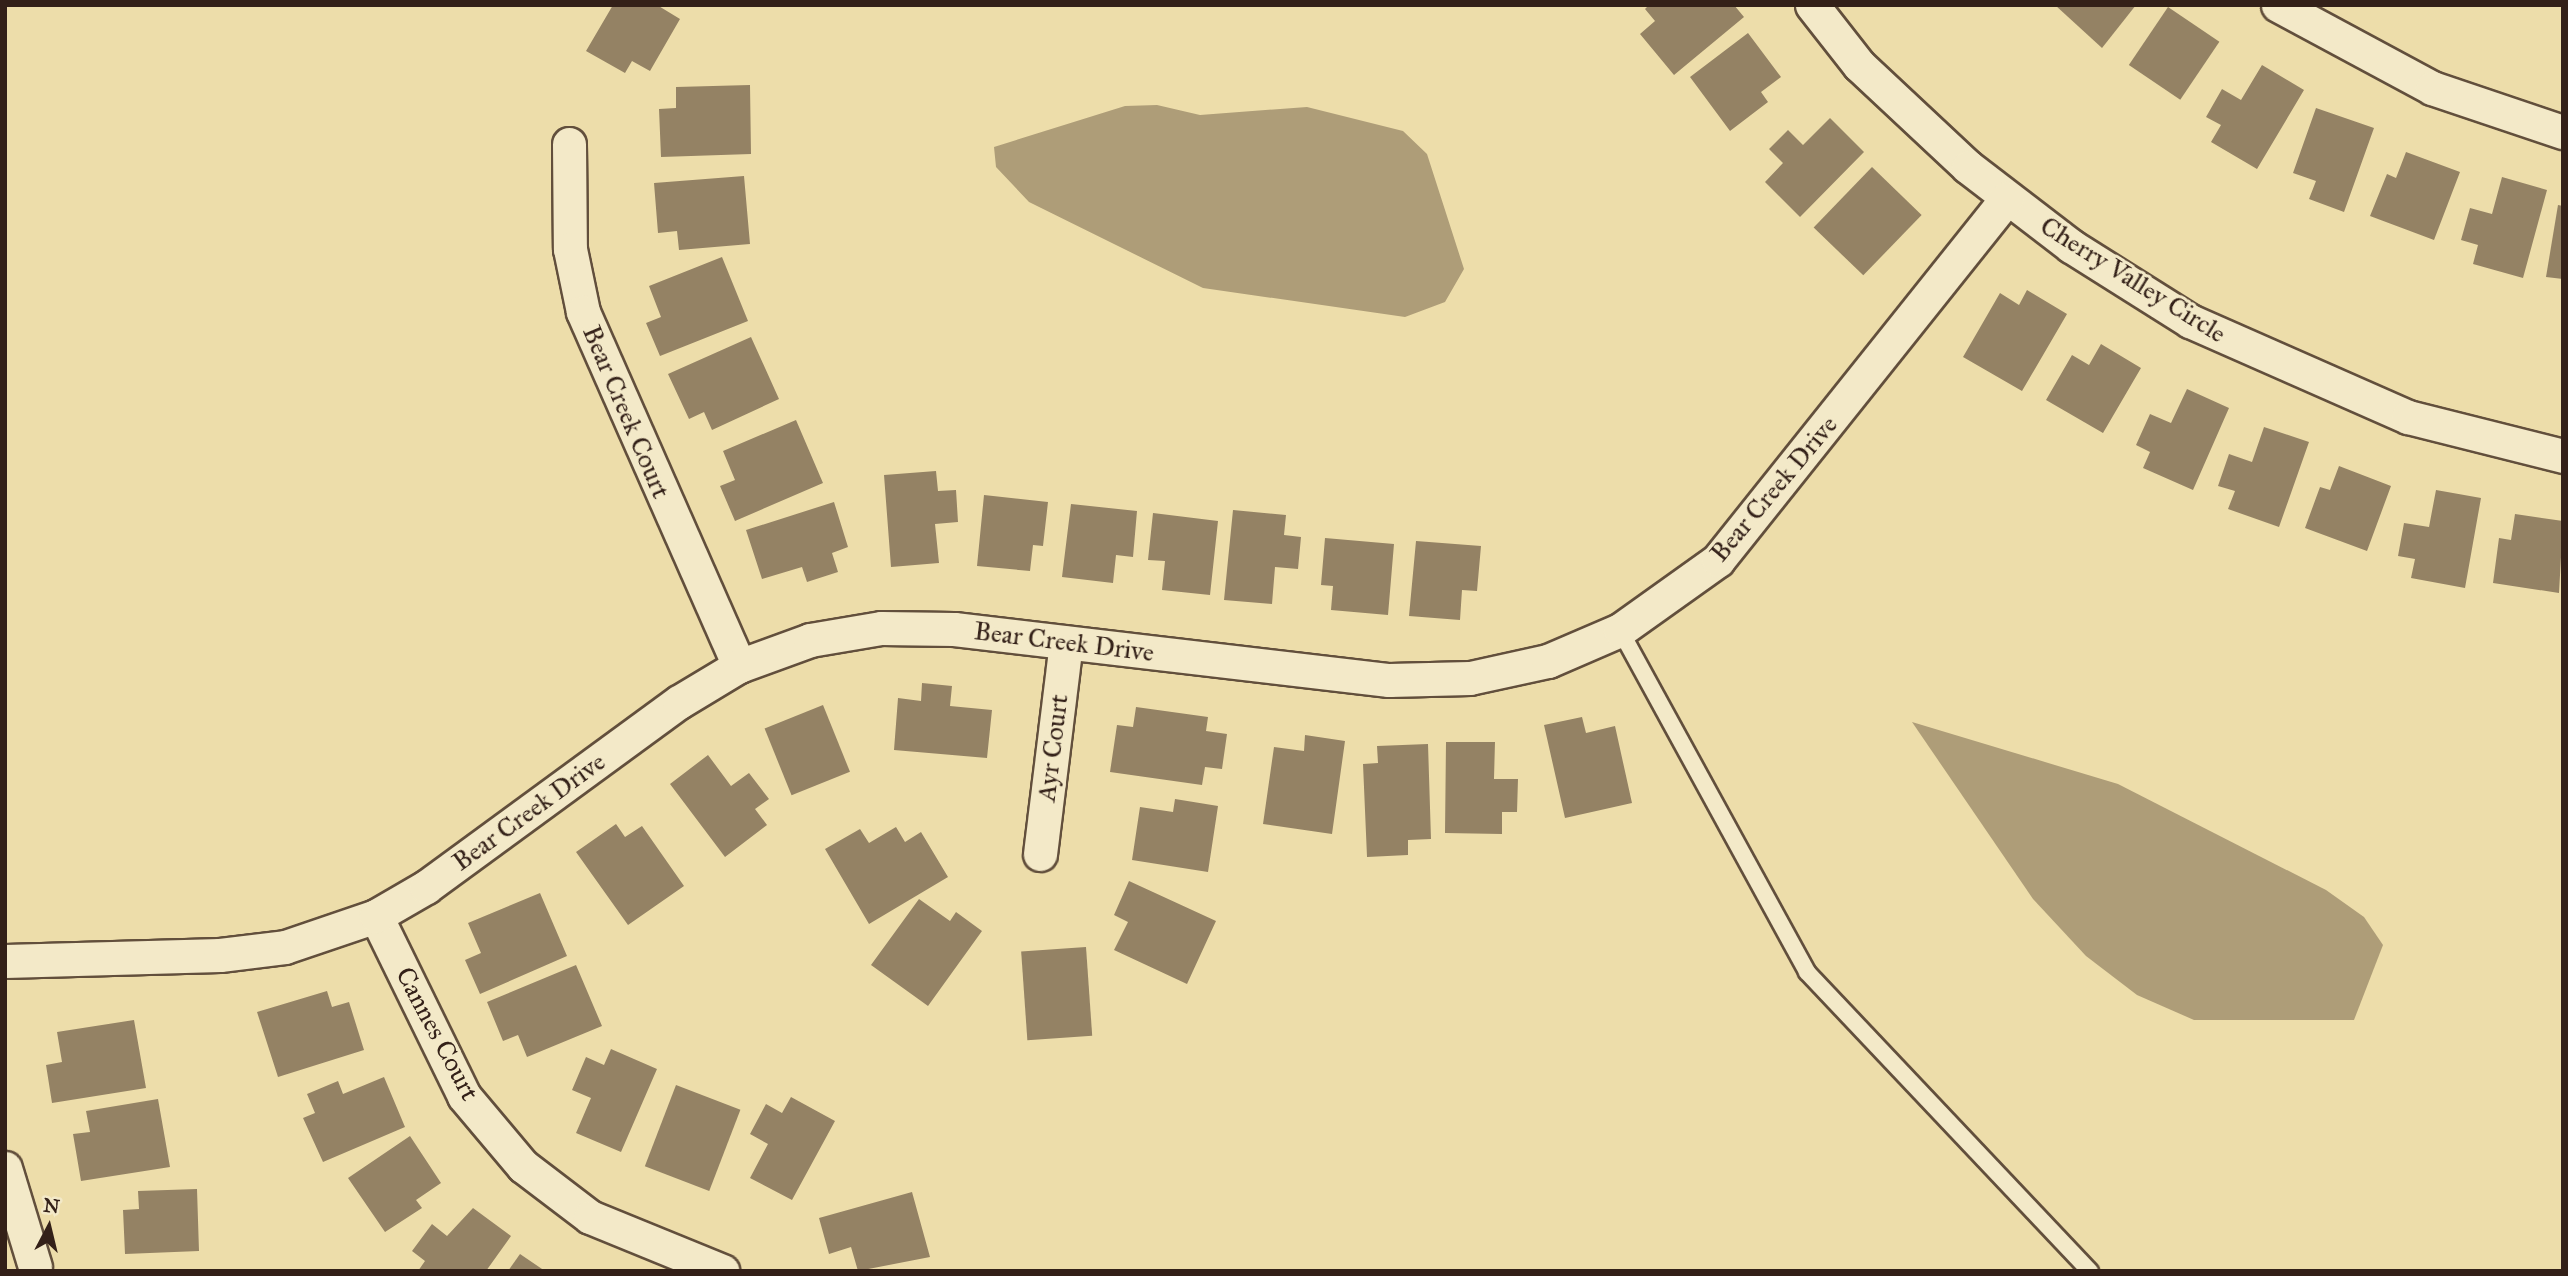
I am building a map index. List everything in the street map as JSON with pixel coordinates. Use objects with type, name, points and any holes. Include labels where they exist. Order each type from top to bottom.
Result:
[{"type":"street","name":"Cherry Valley Circle","points":[[1812,5],[1859,65],[2007,198],[2190,321],[2294,372],[2408,417],[2563,456]]},
{"type":"street","points":[[2278,5],[2432,88],[2563,132]]},
{"type":"street","name":"Bear Creek Court","points":[[569,144],[570,249],[583,312],[739,666]]},
{"type":"street","name":"Bear Creek Drive","points":[[5,961],[220,956],[285,947],[376,916],[426,887],[739,666],[810,640],[881,628],[1066,643],[1389,680],[1470,678],[1548,661],[1620,630],[1718,560],[2007,198]]},
{"type":"street","name":"Ayr Court","points":[[1040,854],[1066,643]]},
{"type":"street","name":"Cannes Court","points":[[376,916],[464,1096],[523,1166],[590,1217],[722,1271]]},
{"type":"street","points":[[5,1168],[35,1267]]},
{"type":"lane","points":[[1620,630],[1807,972],[2090,1271]]},
{"type":"shaded area","points":[[1157,105],[1200,115],[1307,107],[1403,131],[1427,154],[1464,269],[1445,302],[1405,317],[1203,288],[1029,202],[996,167],[994,147],[1125,106]]},
{"type":"shaded area","points":[[1912,722],[2118,784],[2326,890],[2364,917],[2383,945],[2354,1020],[2194,1020],[2137,995],[2086,956],[2033,899]]},
{"type":"building","points":[[613,5],[657,5],[680,19],[650,71],[632,61],[625,73],[586,51]]},
{"type":"building","points":[[1649,5],[1734,5],[1744,17],[1674,75],[1640,34],[1655,21],[1645,9]]},
{"type":"building","points":[[2055,5],[2136,5],[2102,48]]},
{"type":"building","points":[[2168,7],[2219,42],[2180,100],[2129,65]]},
{"type":"building","points":[[1748,33],[1781,77],[1761,92],[1768,102],[1730,131],[1690,77]]},
{"type":"building","points":[[2262,65],[2304,90],[2257,169],[2211,142],[2221,125],[2206,117],[2222,89],[2241,100]]},
{"type":"building","points":[[750,85],[751,154],[661,157],[659,109],[676,108],[676,87]]},
{"type":"building","points":[[2316,108],[2374,128],[2344,212],[2309,199],[2316,181],[2293,173]]},
{"type":"building","points":[[1830,118],[1864,152],[1800,217],[1765,182],[1783,163],[1769,149],[1788,130],[1803,145]]},
{"type":"building","points":[[2406,152],[2460,172],[2434,240],[2370,216],[2387,174],[2396,178]]},
{"type":"building","points":[[1872,167],[1922,215],[1863,275],[1814,227]]},
{"type":"building","points":[[744,176],[750,244],[679,250],[677,231],[658,233],[654,183]]},
{"type":"building","points":[[2502,177],[2547,190],[2523,278],[2473,264],[2478,245],[2461,240],[2470,208],[2492,214]]},
{"type":"building","points":[[2558,205],[2563,206],[2563,279],[2546,277]]},
{"type":"building","points":[[722,257],[748,321],[660,356],[646,323],[661,317],[649,286]]},
{"type":"building","points":[[2027,290],[2067,314],[2022,391],[1963,357],[2000,293],[2019,305]]},
{"type":"building","points":[[751,337],[779,399],[712,430],[704,412],[689,419],[668,374]]},
{"type":"building","points":[[2101,344],[2141,368],[2103,433],[2046,400],[2072,355],[2089,365]]},
{"type":"building","points":[[2187,389],[2229,408],[2193,490],[2143,468],[2150,452],[2136,445],[2150,414],[2171,423]]},
{"type":"building","points":[[796,420],[823,483],[735,521],[720,486],[735,480],[723,451]]},
{"type":"building","points":[[2264,427],[2309,442],[2279,527],[2228,509],[2235,491],[2218,486],[2229,454],[2252,462]]},
{"type":"building","points":[[2339,466],[2391,486],[2367,551],[2305,528],[2320,487],[2330,490]]},
{"type":"building","points":[[936,471],[938,491],[956,490],[958,522],[935,524],[939,563],[891,567],[884,475]]},
{"type":"building","points":[[2436,490],[2481,498],[2465,588],[2411,578],[2415,559],[2398,556],[2404,523],[2429,527]]},
{"type":"building","points":[[984,495],[1048,502],[1043,546],[1033,545],[1030,571],[977,566]]},
{"type":"building","points":[[834,502],[848,547],[832,553],[838,572],[807,582],[802,567],[762,579],[746,530]]},
{"type":"building","points":[[1071,504],[1137,511],[1133,557],[1116,555],[1113,583],[1062,577]]},
{"type":"building","points":[[1233,510],[1286,515],[1284,535],[1301,537],[1298,569],[1275,567],[1272,604],[1224,600]]},
{"type":"building","points":[[1153,513],[1218,521],[1210,595],[1162,590],[1165,561],[1148,560]]},
{"type":"building","points":[[2515,514],[2563,521],[2559,593],[2493,583],[2499,538],[2511,540]]},
{"type":"building","points":[[1325,538],[1394,544],[1388,615],[1331,610],[1333,586],[1321,585]]},
{"type":"building","points":[[1416,541],[1481,546],[1477,591],[1462,590],[1460,620],[1409,616]]},
{"type":"building","points":[[922,683],[952,686],[950,706],[992,710],[987,758],[894,750],[898,698],[921,701]]},
{"type":"building","points":[[823,705],[850,772],[792,795],[765,729]]},
{"type":"building","points":[[1136,707],[1208,717],[1206,731],[1227,734],[1222,769],[1205,767],[1202,785],[1110,772],[1117,725],[1133,727]]},
{"type":"building","points":[[1582,717],[1586,733],[1615,726],[1632,803],[1565,818],[1544,725]]},
{"type":"building","points":[[1305,735],[1345,741],[1332,834],[1263,824],[1274,747],[1304,751]]},
{"type":"building","points":[[1446,742],[1495,742],[1494,779],[1518,779],[1517,812],[1502,812],[1502,834],[1445,833]]},
{"type":"building","points":[[1428,744],[1431,839],[1408,840],[1408,855],[1367,857],[1363,764],[1378,763],[1377,746]]},
{"type":"building","points":[[708,755],[731,786],[749,773],[769,799],[755,809],[767,825],[725,857],[670,784]]},
{"type":"building","points":[[1175,799],[1218,806],[1208,872],[1132,860],[1140,807],[1173,812]]},
{"type":"building","points":[[616,824],[625,837],[642,826],[684,886],[628,925],[576,852]]},
{"type":"building","points":[[896,827],[905,842],[921,832],[948,877],[869,924],[825,849],[860,829],[869,843]]},
{"type":"building","points":[[1129,881],[1216,921],[1187,984],[1114,950],[1128,922],[1114,915]]},
{"type":"building","points":[[540,893],[567,956],[480,994],[465,960],[481,953],[468,923]]},
{"type":"building","points":[[919,899],[950,921],[956,912],[982,931],[928,1006],[871,965]]},
{"type":"building","points":[[1086,947],[1092,1036],[1027,1040],[1021,952]]},
{"type":"building","points":[[576,965],[602,1026],[527,1057],[518,1035],[503,1041],[487,1002]]},
{"type":"building","points":[[327,991],[332,1007],[349,1002],[364,1050],[278,1077],[257,1012]]},
{"type":"building","points":[[134,1020],[146,1088],[52,1103],[46,1065],[62,1062],[57,1032]]},
{"type":"building","points":[[611,1049],[657,1069],[621,1152],[576,1133],[591,1098],[572,1090],[586,1057],[604,1065]]},
{"type":"building","points":[[384,1077],[405,1127],[323,1162],[303,1118],[315,1113],[307,1094],[338,1081],[343,1094]]},
{"type":"building","points":[[676,1085],[740,1110],[709,1191],[645,1166]]},
{"type":"building","points":[[791,1097],[835,1121],[792,1200],[750,1178],[768,1144],[750,1134],[766,1104],[782,1113]]},
{"type":"building","points":[[158,1099],[170,1167],[81,1181],[73,1134],[90,1132],[86,1111]]},
{"type":"building","points":[[410,1136],[441,1183],[416,1200],[422,1208],[385,1232],[348,1178]]},
{"type":"building","points":[[197,1189],[199,1251],[125,1254],[123,1210],[139,1209],[138,1191]]},
{"type":"building","points":[[912,1192],[930,1257],[858,1271],[851,1247],[829,1254],[819,1218]]},
{"type":"building","points":[[473,1208],[511,1236],[486,1271],[418,1271],[425,1261],[412,1251],[432,1224],[447,1236]]},
{"type":"building","points":[[520,1254],[545,1271],[508,1271]]}]
